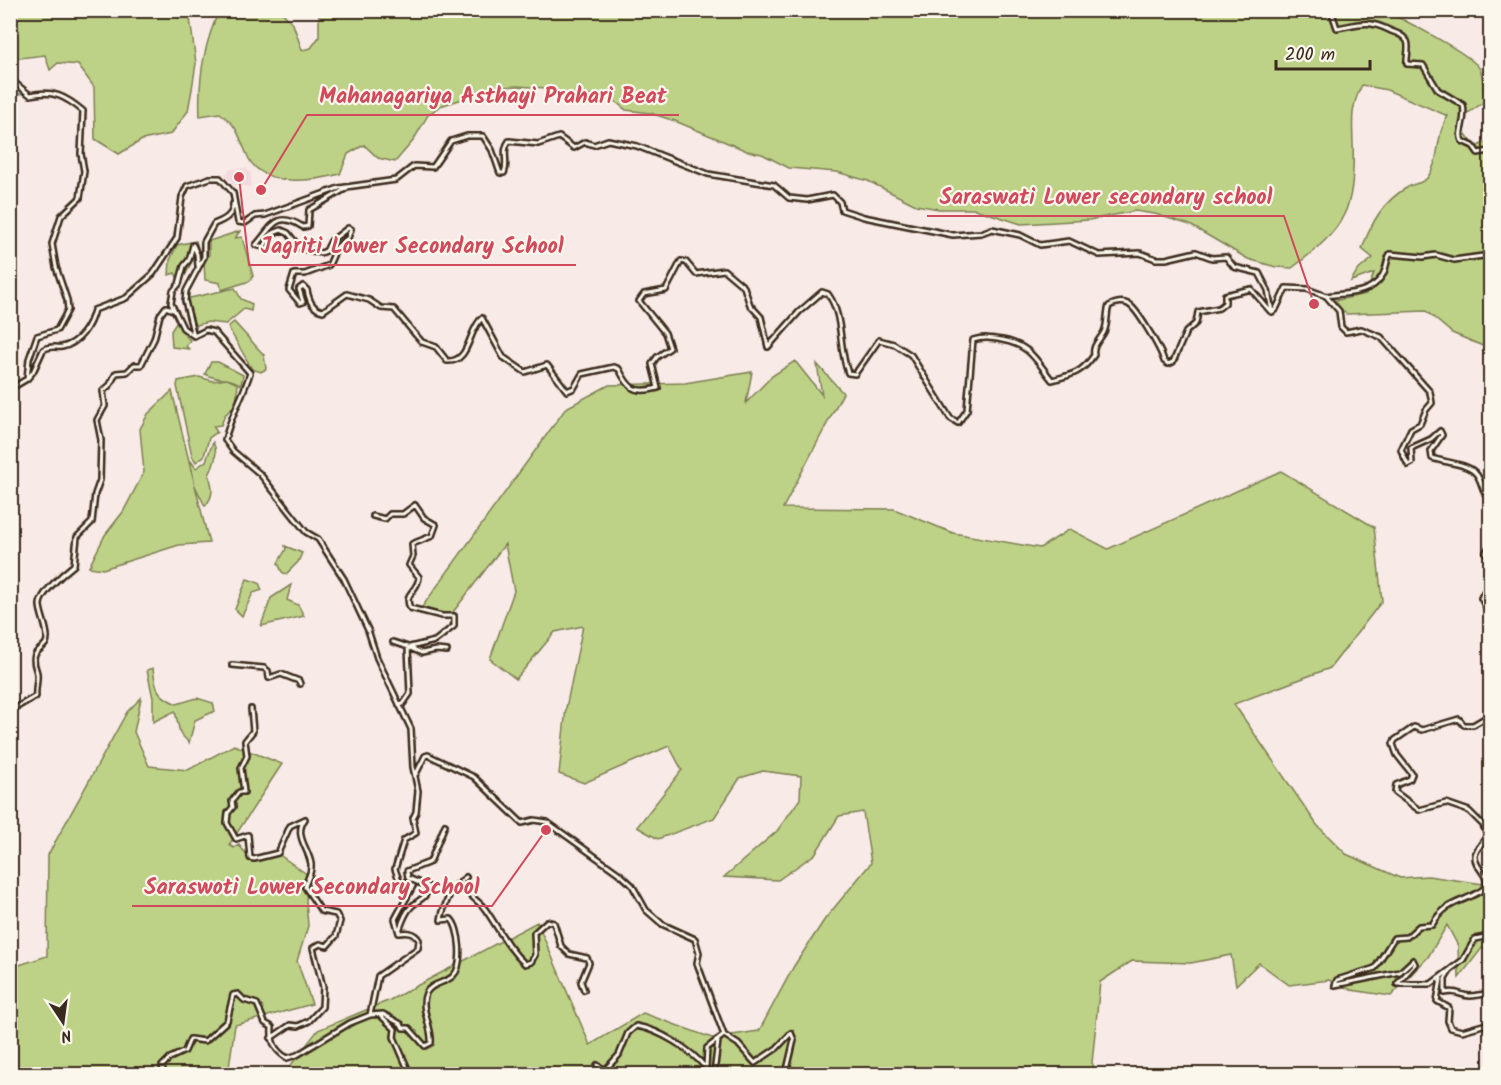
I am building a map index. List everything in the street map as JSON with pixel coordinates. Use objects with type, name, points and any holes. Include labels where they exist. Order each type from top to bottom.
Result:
[{"type":"street","points":[[1331,10],[1336,28],[1346,24],[1371,23],[1403,36],[1408,43],[1407,64],[1423,65],[1438,90],[1463,105],[1466,120],[1460,131],[1462,141],[1473,146],[1478,153],[1491,151]]},
{"type":"street","points":[[10,79],[30,95],[53,93],[67,98],[82,111],[84,120],[81,154],[84,171],[80,198],[61,216],[52,244],[55,264],[68,300],[68,310],[57,330],[38,336],[29,359],[27,379]]},
{"type":"street","points":[[10,389],[27,379],[33,372],[43,350],[47,347],[60,347],[76,339],[90,324],[94,310],[126,298],[153,274],[177,238],[182,197],[187,186],[217,177],[233,193],[236,218],[241,224],[255,216],[339,188],[396,180],[414,166],[433,167],[451,141],[475,135],[486,139],[492,150],[497,169],[504,173],[506,168],[505,147],[509,141],[538,144],[559,137],[574,148],[585,142],[594,145],[616,141],[621,145],[637,146],[708,174],[774,185],[789,198],[807,200],[833,195],[840,202],[842,210],[895,224],[953,235],[981,233],[992,229],[1020,235],[1040,245],[1069,241],[1099,255],[1140,253],[1156,259],[1166,259],[1196,252],[1212,258],[1226,257],[1234,267],[1259,273],[1268,290],[1270,311]]},
{"type":"street","points":[[347,188],[309,210],[308,226],[303,227],[290,219],[278,220],[267,229],[256,245],[264,247],[271,234],[281,230],[288,233],[300,248],[321,253],[326,251],[331,241],[348,228],[351,229],[348,238],[337,247],[329,265],[305,274],[294,274],[289,290],[300,303],[303,302],[299,289],[303,286],[308,290],[309,300],[317,310],[323,311],[347,294],[369,300],[381,308],[394,309],[422,342],[436,347],[447,361],[454,362],[461,358],[482,318],[503,357],[525,372],[547,365],[567,391],[574,388],[582,374],[614,367],[619,369],[624,382],[637,390],[658,388],[652,364],[657,357],[670,348],[665,333],[639,301],[644,294],[666,290],[681,261],[686,262],[696,274],[724,270],[732,274],[744,287],[750,304],[761,317],[764,342],[768,348],[799,312],[822,292],[828,294],[837,315],[842,358],[848,373],[855,374],[879,340],[894,344],[911,355],[950,418],[958,423],[967,410],[973,340],[982,337],[1021,345],[1039,361],[1052,380],[1072,376],[1085,368],[1103,335],[1109,306],[1116,303],[1127,303],[1134,309],[1137,317],[1149,329],[1164,361],[1168,364],[1173,362],[1186,332],[1196,323],[1198,312],[1219,308],[1225,303],[1225,295],[1230,292],[1251,289],[1270,311]]},
{"type":"street","points":[[194,336],[185,301],[186,291],[204,257],[204,242],[214,224],[227,219],[233,209],[233,193]]},
{"type":"street","points":[[194,336],[183,328],[173,310],[172,294],[179,284],[193,245],[197,254],[198,266]]},
{"type":"street","points":[[1270,311],[1275,311],[1286,288],[1307,289],[1326,296],[1346,296],[1369,287],[1381,279],[1390,254],[1423,258],[1436,255],[1454,260],[1483,256],[1491,252]]},
{"type":"street","points":[[1326,296],[1339,311],[1341,327],[1346,332],[1361,329],[1381,337],[1430,392],[1432,404],[1426,410],[1420,424],[1411,429],[1401,450],[1408,465],[1412,463],[1411,448],[1431,439],[1440,431],[1442,435],[1431,451],[1432,458],[1463,465],[1474,471],[1486,497],[1491,500]]},
{"type":"street","points":[[10,711],[36,696],[38,676],[34,659],[48,638],[40,604],[42,596],[56,584],[61,573],[74,565],[77,537],[92,522],[95,494],[100,480],[101,440],[97,420],[105,406],[102,391],[110,385],[116,374],[128,372],[134,365],[141,364],[154,339],[160,315],[166,307],[173,310]]},
{"type":"street","points":[[194,336],[206,330],[214,332],[250,373],[240,404],[228,424],[225,440],[233,451],[260,474],[306,532],[318,539],[327,550],[352,595],[411,729],[413,767],[416,774],[417,807],[413,818],[416,833],[404,840],[395,869],[400,883],[413,886],[395,919],[399,933]]},
{"type":"street","points":[[373,516],[385,519],[390,514],[404,514],[415,505],[424,518],[436,525],[432,536],[412,544],[414,556],[409,565],[417,573],[419,582],[407,596],[406,601],[410,608],[442,616],[454,616],[454,626],[435,641],[409,647]]},
{"type":"street","points":[[1491,545],[1486,552],[1491,564]]},
{"type":"street","points":[[1491,588],[1484,592],[1481,598],[1491,615]]},
{"type":"street","points":[[393,642],[422,653],[436,650],[447,651]]},
{"type":"street","points":[[399,705],[403,704],[410,694],[409,647]]},
{"type":"street","points":[[232,665],[264,668],[268,671],[269,678],[281,674],[299,681],[300,684]]},
{"type":"street","points":[[251,709],[253,731],[245,741],[247,756],[241,768],[244,792],[239,792],[232,801],[233,807],[228,813],[229,828],[236,839],[248,836],[250,858],[254,859],[278,853],[290,826],[304,819],[301,824],[301,838],[311,862],[311,875],[305,887],[321,911],[336,914],[340,921],[336,936],[327,946],[320,944],[313,948],[323,987],[322,1007],[309,1021],[298,1026],[290,1025],[271,1038]]},
{"type":"street","points":[[1491,715],[1473,725],[1464,725],[1459,719],[1422,730],[1414,727],[1395,740],[1393,744],[1397,755],[1412,774],[1410,779],[1396,785],[1395,792],[1419,810],[1446,803],[1469,811],[1483,825],[1486,836],[1474,854],[1486,878],[1486,887],[1477,895],[1447,906],[1432,925],[1419,926],[1407,937],[1390,941],[1375,968],[1361,974],[1352,974],[1335,984],[1396,973],[1413,960],[1415,964],[1397,984],[1425,985],[1441,978],[1463,960],[1475,939],[1491,936]]},
{"type":"street","points":[[416,774],[425,756],[428,755],[449,764],[483,784],[522,823],[534,820],[547,822],[621,875],[632,885],[646,910],[662,924],[695,939],[699,953],[696,963],[724,1035],[738,1044],[755,1063],[777,1048],[787,1034],[792,1034],[794,1040],[786,1074]]},
{"type":"street","points":[[399,933],[409,909],[426,898],[429,890],[429,886],[408,878],[407,871],[430,862],[445,825]]},
{"type":"street","points":[[466,878],[460,880],[469,896],[485,910],[497,930],[525,964],[531,962],[535,955],[534,933],[547,921],[554,923],[561,946],[572,956],[587,958],[589,963],[581,982],[584,990]]},
{"type":"street","points":[[164,1074],[162,1066],[170,1058],[185,1051],[190,1039],[205,1041],[227,1020],[233,994],[238,994],[244,1000],[257,1004],[265,1023],[272,1027],[271,1038],[276,1051],[287,1058],[297,1055],[350,1023],[370,1015],[380,1015],[397,1021],[403,1028],[409,1028],[425,1046],[431,1043],[424,1008],[425,995],[432,987],[454,975],[459,966],[460,942],[456,925],[451,919],[441,920],[442,915],[452,889],[456,885],[466,889]]},
{"type":"street","points":[[370,1015],[378,976],[418,948],[419,940],[416,935],[399,933]]},
{"type":"street","points":[[1451,969],[1445,979],[1445,993],[1455,991],[1470,996],[1484,993],[1491,996]]},
{"type":"street","points":[[1441,978],[1437,997],[1449,1008],[1448,1021],[1451,1028],[1462,1031],[1491,1023]]},
{"type":"street","points":[[380,1015],[394,1029],[394,1037],[410,1074]]},
{"type":"street","points":[[597,1065],[605,1070],[619,1055],[628,1033],[636,1026],[648,1028],[671,1042],[683,1046],[706,1068],[707,1048],[724,1035]]},
{"type":"street","points":[[714,1074],[718,1040]]},
{"type":"street","points":[[1057,1074],[1063,1072],[1070,1074]]},
{"type":"shaded area","points":[[246,168],[251,174],[251,187],[234,185],[225,175],[230,169]]},
{"type":"green space","points":[[319,10],[1384,11],[1451,46],[1480,69],[1484,102],[1467,114],[1462,129],[1476,147],[1490,140],[1490,349],[1452,333],[1426,311],[1346,314],[1333,301],[1366,294],[1374,273],[1351,281],[1357,271],[1373,258],[1362,249],[1369,230],[1392,199],[1408,187],[1428,177],[1435,163],[1441,131],[1448,116],[1387,90],[1362,85],[1356,99],[1353,120],[1352,185],[1344,216],[1325,241],[1292,268],[1276,267],[1248,259],[1190,225],[1155,214],[1135,211],[1089,220],[1021,224],[975,209],[939,209],[916,205],[868,181],[837,172],[789,168],[762,154],[747,151],[675,121],[650,113],[626,110],[606,94],[568,98],[559,96],[546,88],[501,87],[440,106],[428,115],[413,141],[395,162],[378,158],[364,145],[348,154],[340,174],[304,180],[266,175],[249,159],[236,129],[227,119],[220,113],[200,116],[201,75],[214,23],[219,11],[281,11],[293,24],[302,50],[311,48],[319,37]]},
{"type":"green space","points":[[10,11],[189,11],[196,63],[188,111],[171,134],[142,140],[119,154],[95,139],[94,87],[78,65],[58,63],[50,70],[45,55],[11,59]]},
{"type":"green space","points":[[240,231],[235,238],[242,237],[253,276],[250,281],[221,290],[220,283],[205,280],[204,261],[209,256],[209,241]]},
{"type":"green space","points":[[196,241],[198,248],[186,274],[178,279],[175,273],[169,275],[170,260],[177,245]]},
{"type":"green space","points":[[235,288],[241,299],[252,304],[251,311],[244,309],[226,324],[208,322],[197,325],[195,330],[185,315],[185,307],[190,298]]},
{"type":"green space","points":[[180,317],[186,328],[185,335],[190,340],[186,346],[189,349],[172,347],[171,331]]},
{"type":"green space","points":[[234,322],[264,355],[266,369],[261,372],[252,369],[228,327]]},
{"type":"green space","points":[[795,361],[822,395],[817,364],[843,393],[783,508],[894,509],[953,533],[1040,548],[1070,529],[1108,549],[1281,471],[1374,527],[1382,601],[1330,668],[1234,704],[1317,825],[1346,854],[1400,878],[1428,876],[1490,885],[1490,949],[1482,948],[1459,978],[1458,946],[1447,925],[1428,957],[1391,996],[1351,990],[1329,980],[1289,985],[1259,963],[1236,985],[1231,955],[1191,963],[1132,961],[1100,982],[1092,1063],[1098,1074],[284,1074],[318,1030],[390,1000],[537,922],[590,1045],[643,1013],[712,1038],[759,1031],[794,966],[825,919],[871,863],[863,812],[839,816],[815,854],[778,880],[724,877],[777,831],[800,799],[801,776],[763,771],[740,778],[714,818],[658,839],[637,827],[682,770],[669,746],[584,783],[559,774],[566,708],[583,626],[555,632],[516,679],[490,659],[514,591],[505,544],[450,616],[422,607],[566,408],[609,385],[685,383],[752,372],[746,403],[772,376]]},
{"type":"green space","points":[[211,362],[218,362],[243,375],[241,385],[231,380],[214,378],[205,374]]},
{"type":"green space","points":[[199,377],[213,381],[227,379],[238,384],[236,404],[225,415],[221,425],[213,426],[217,432],[209,438],[204,456],[196,462],[192,456],[177,386],[178,381]]},
{"type":"green space","points":[[172,391],[209,543],[179,545],[103,569],[89,567],[105,535],[123,512],[144,472],[140,429],[148,414]]},
{"type":"green space","points":[[213,442],[216,455],[209,475],[212,492],[205,506],[195,486],[190,460],[196,468],[206,461]]},
{"type":"green space","points":[[285,546],[302,553],[298,562],[286,574],[282,572],[278,563],[286,549]]},
{"type":"green space","points":[[247,579],[259,583],[262,590],[253,593],[242,616],[235,609]]},
{"type":"green space","points":[[291,585],[287,600],[298,605],[304,616],[261,626],[271,598]]},
{"type":"green space","points":[[153,668],[158,690],[170,701],[177,704],[197,698],[213,703],[215,711],[195,720],[189,743],[180,733],[175,711],[153,722],[153,698],[147,670]]},
{"type":"green space","points":[[141,698],[134,732],[149,766],[188,770],[234,745],[282,764],[229,845],[234,848],[239,845],[251,860],[278,854],[308,875],[306,900],[308,926],[297,961],[312,1004],[235,1025],[228,1074],[11,1074],[10,968],[47,956],[48,855],[127,712]]},
{"type":"waterway","points":[[10,96],[24,93]]},
{"type":"place","name":"Jagriti Lower Secondary School","points":[[239,177]]},
{"type":"place","name":"Mahanagariya Asthayi Prahari Beat","points":[[261,190]]},
{"type":"place","name":"Saraswati Lower secondary school","points":[[1314,304]]},
{"type":"place","name":"Saraswoti Lower Secondary School","points":[[546,830]]}]
